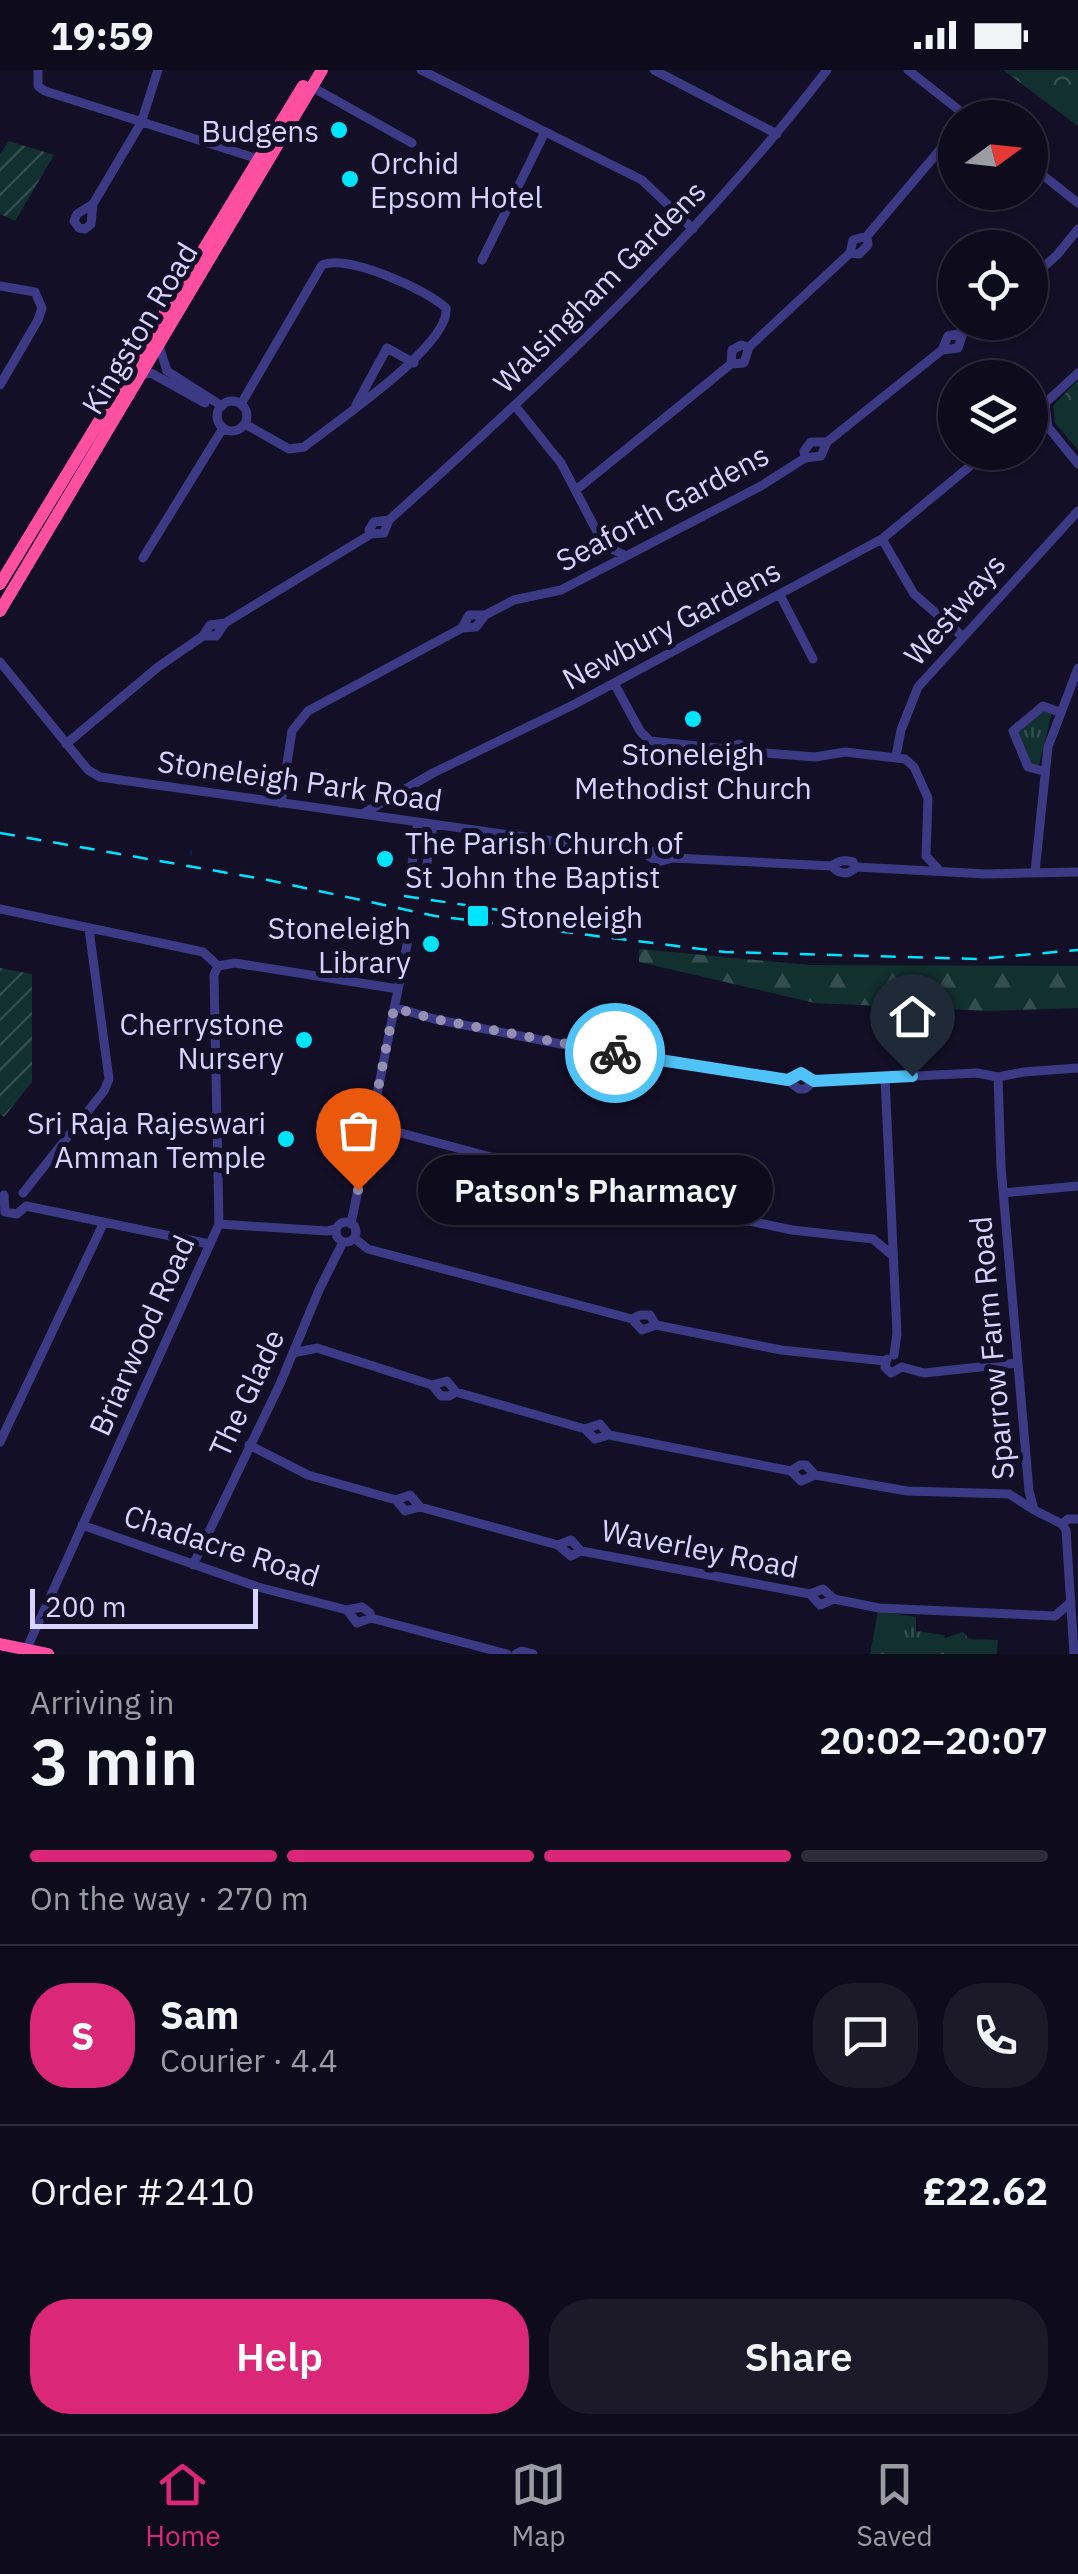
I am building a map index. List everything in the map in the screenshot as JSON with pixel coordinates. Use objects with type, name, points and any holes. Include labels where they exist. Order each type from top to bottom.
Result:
[{"type":"highway","name":"Kingston Road","points":[[0,611],[5,568],[313,70]]},
{"type":"highway","name":"Kingston Road","points":[[3,588],[140,374],[322,70]]},
{"type":"highway","points":[[0,1644],[48,1654]]},
{"type":"street","points":[[38,70],[38,86],[44,91],[258,158]]},
{"type":"street","points":[[93,204],[141,122],[158,70]]},
{"type":"street","points":[[421,70],[649,185],[692,229]]},
{"type":"street","points":[[654,70],[777,134]]},
{"type":"street","name":"Walsingham Gardens","points":[[66,744],[203,636],[216,636],[225,623],[370,534],[384,533],[390,520],[516,407],[692,229],[777,134],[826,70]]},
{"type":"street","points":[[908,70],[946,100]]},
{"type":"street","points":[[312,87],[412,143]]},
{"type":"street","points":[[482,260],[544,134]]},
{"type":"street","points":[[576,490],[730,364],[732,350],[741,345],[749,347],[850,253],[859,254],[868,245],[867,236],[938,152]]},
{"type":"street","points":[[1048,179],[1078,203]]},
{"type":"street","points":[[1048,262],[1078,229]]},
{"type":"street","points":[[240,404],[317,272],[328,262],[411,286],[446,308],[447,317],[414,364],[296,451],[244,424]]},
{"type":"street","points":[[0,286],[34,292],[42,308],[0,386]]},
{"type":"street","name":"Seaforth Gardens","points":[[280,803],[292,731],[308,711],[462,628],[476,627],[485,615],[514,600],[561,590],[761,486],[805,458],[821,456],[827,442],[942,350],[958,348],[961,340]]},
{"type":"street","points":[[143,558],[223,428],[220,411],[167,371],[159,343]]},
{"type":"street","points":[[355,407],[387,348],[414,364]]},
{"type":"street","points":[[1048,401],[1078,372]]},
{"type":"street","points":[[140,374],[151,373],[220,411]]},
{"type":"street","points":[[220,411],[229,402],[240,404],[246,411],[244,424]]},
{"type":"street","points":[[516,407],[552,450],[576,490],[604,546],[602,569]]},
{"type":"street","points":[[223,428],[232,431],[244,424]]},
{"type":"street","points":[[1048,426],[1078,464]]},
{"type":"street","name":"Seaforth Gardens","points":[[805,458],[804,451],[810,442],[827,442]]},
{"type":"street","name":"Newbury Gardens","points":[[362,814],[882,539],[965,470]]},
{"type":"street","name":"Westways","points":[[896,756],[918,687],[1078,511]]},
{"type":"street","points":[[882,539],[914,594],[962,636]]},
{"type":"street","points":[[604,546],[626,556]]},
{"type":"street","points":[[780,595],[813,659]]},
{"type":"street","name":"Stoneleigh Park Road","points":[[0,662],[94,776],[645,854],[658,862],[673,858],[832,866],[836,872],[844,873],[856,868],[1078,872]]},
{"type":"street","points":[[1035,872],[1051,733],[1078,668]]},
{"type":"street","points":[[614,683],[640,731],[650,741],[726,749],[738,757],[751,752],[815,757],[845,752],[905,759],[914,767],[928,798],[926,856],[913,870]]},
{"type":"street","points":[[1044,771],[1028,767],[1013,731],[1039,708],[1048,706],[1059,712]]},
{"type":"street","points":[[418,822],[411,872],[416,879],[425,876],[434,825]]},
{"type":"street","points":[[926,856],[940,871]]},
{"type":"street","points":[[0,909],[203,952],[218,966],[235,963],[398,989]]},
{"type":"street","points":[[23,1192],[110,1079],[89,929]]},
{"type":"street","points":[[354,1238],[356,1232],[351,1224],[408,940]]},
{"type":"street","name":"Briarwood Road","points":[[26,1648],[219,1224],[214,994],[218,966]]},
{"type":"street","points":[[394,1008],[581,1048],[788,1080],[799,1089],[814,1081],[977,1073],[998,1078],[1078,1068]]},
{"type":"street","points":[[884,1078],[897,1334],[885,1367],[892,1373],[902,1367],[924,1373],[1018,1363]]},
{"type":"street","name":"Sparrow Farm Road","points":[[998,1078],[1003,1193],[1028,1479],[1034,1510],[1062,1524]]},
{"type":"street","points":[[370,1124],[663,1203],[673,1213],[687,1208],[792,1230],[873,1239],[894,1256]]},
{"type":"street","points":[[1003,1193],[1078,1186]]},
{"type":"street","points":[[23,1192],[10,1190],[2,1194],[2,1215],[17,1214],[26,1206]]},
{"type":"street","points":[[23,1192],[26,1206]]},
{"type":"street","points":[[26,1206],[209,1244]]},
{"type":"street","points":[[0,1442],[104,1222]]},
{"type":"street","points":[[219,1224],[327,1231],[342,1222],[351,1224]]},
{"type":"street","points":[[336,1228],[336,1235],[343,1242],[354,1238]]},
{"type":"street","points":[[873,1239],[892,1228]]},
{"type":"street","points":[[354,1238],[368,1249],[632,1319],[642,1330],[656,1325],[782,1350],[890,1358]]},
{"type":"street","name":"The Glade","points":[[193,1566],[343,1242]]},
{"type":"street","points":[[305,1328],[317,1348]]},
{"type":"street","points":[[293,1353],[317,1348],[432,1385],[441,1396],[456,1392],[584,1428],[595,1440],[608,1436],[791,1471],[801,1481],[816,1475],[907,1491],[1009,1494],[1034,1510]]},
{"type":"street","name":"Waverley Road","points":[[249,1445],[308,1475],[396,1500],[406,1511],[420,1507],[558,1545],[567,1556],[581,1551],[810,1594],[820,1605],[834,1599],[896,1610],[1054,1616]]},
{"type":"street","points":[[1009,1494],[1028,1479]]},
{"type":"street","points":[[1074,1654],[1066,1530],[1062,1524],[1068,1519],[1078,1520]]},
{"type":"street","name":"Chadacre Road","points":[[82,1524],[193,1566],[348,1610],[358,1623],[371,1618],[506,1654]]},
{"type":"street","points":[[1071,1602],[1054,1616],[1075,1628]]},
{"type":"street","points":[[516,1654],[534,1654]]},
{"type":"green space","points":[[1003,70],[1078,70],[1078,126],[1048,100]]},
{"type":"green space","points":[[9,141],[54,155],[15,221],[0,214],[0,154]]},
{"type":"green space","points":[[1078,380],[1078,450],[1055,423],[1053,406]]},
{"type":"green space","points":[[1043,710],[1051,717],[1039,765],[1029,764],[1018,741],[1018,730]]},
{"type":"green space","points":[[639,949],[810,965],[1078,966],[1078,1008],[990,1011],[815,1003],[639,962]]},
{"type":"green space","points":[[0,968],[32,974],[32,1082],[4,1117],[0,1114]]},
{"type":"green space","points":[[878,1611],[916,1617],[916,1631],[945,1638],[963,1632],[969,1639],[998,1640],[997,1654],[870,1654]]},
{"type":"railway","points":[[0,833],[268,880],[435,916],[725,952],[978,959],[1078,950]]},
{"type":"railway","points":[[404,896],[533,915]]},
{"type":"way so far","points":[[358,1190],[394,1008],[615,1053]]},
{"type":"place","name":"Budgens","points":[[339,130]]},
{"type":"place","name":"Orchid Epsom Hotel","points":[[350,179]]},
{"type":"place","name":"Stoneleigh Methodist Church","points":[[693,719]]},
{"type":"place","name":"The Parish Church of St John the Baptist","points":[[385,859]]},
{"type":"place","name":"Stoneleigh","points":[[478,916]]},
{"type":"place","name":"Stoneleigh Library","points":[[431,944]]},
{"type":"place","name":"Cherrystone Nursery","points":[[304,1040]]},
{"type":"place","name":"Sri Raja Rajeswari Amman Temple","points":[[286,1139]]},
{"type":"place","name":"Patson's Pharmacy","points":[[358,1190]]},
{"type":"route","points":[[615,1053],[788,1080],[801,1073],[814,1081],[912,1076]]}]
